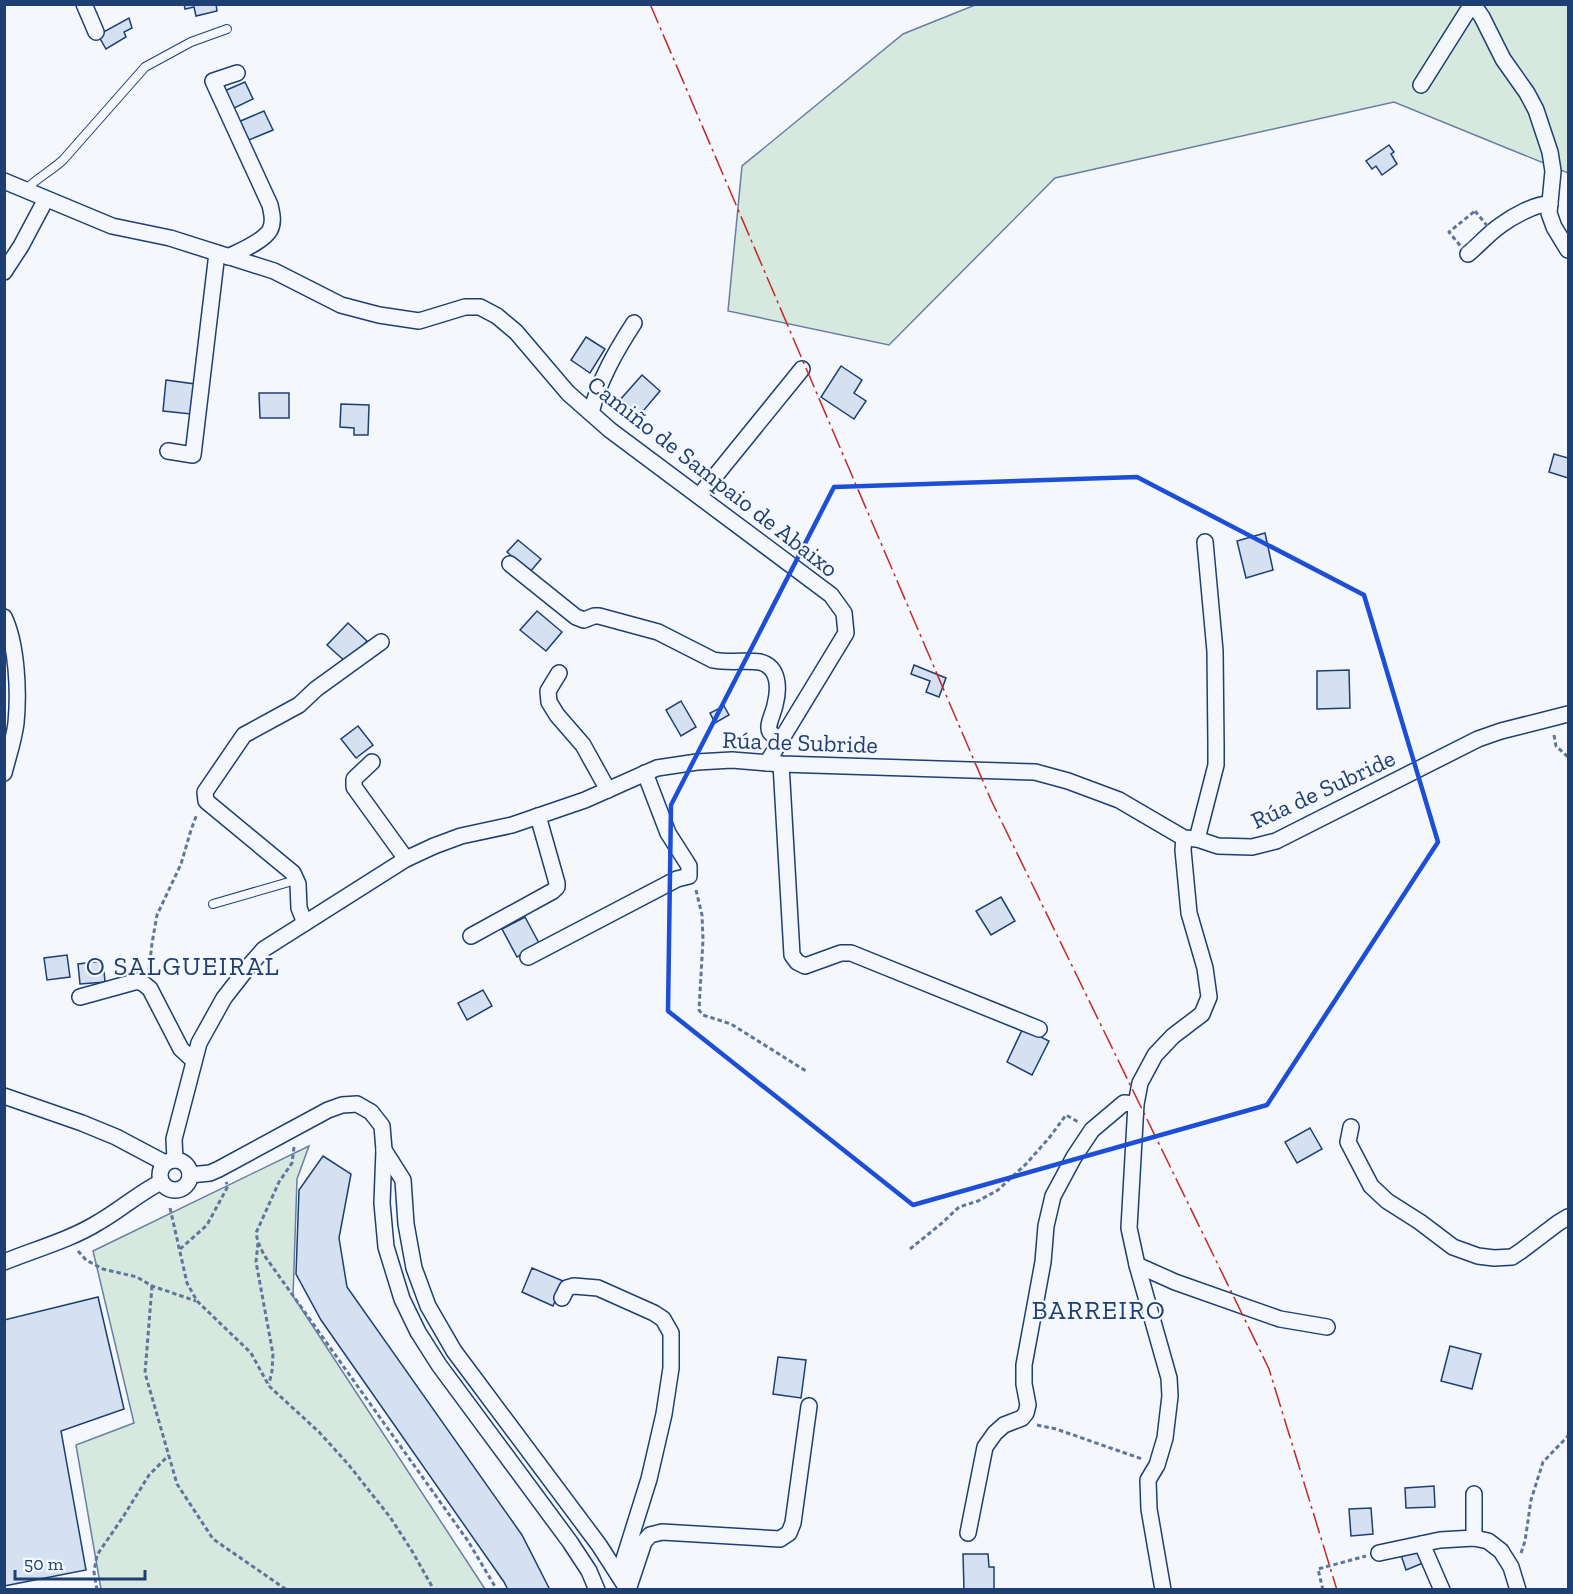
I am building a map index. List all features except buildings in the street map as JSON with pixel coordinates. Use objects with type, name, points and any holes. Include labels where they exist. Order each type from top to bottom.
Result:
[{"type":"street","points":[[84,4],[96,32]]},
{"type":"street","points":[[1421,86],[1473,4],[1503,59],[1536,110],[1550,152],[1553,171],[1549,213],[1554,227],[1569,250]]},
{"type":"street","points":[[168,451],[193,455],[222,255],[258,241],[270,231],[273,218],[270,206],[213,81],[237,73]]},
{"type":"street","name":"Camiño de Sampaio de Abaixo","points":[[4,181],[112,226],[170,238],[274,272],[341,305],[379,315],[419,321],[465,307],[480,308],[497,316],[516,332],[568,393],[610,430],[831,595],[844,613],[846,633],[781,740],[774,764]]},
{"type":"street","points":[[4,272],[46,199]]},
{"type":"street","points":[[1468,255],[1500,225],[1536,206],[1550,204]]},
{"type":"street","points":[[591,413],[595,396],[614,354],[634,323]]},
{"type":"street","points":[[699,496],[802,369]]},
{"type":"street","points":[[1163,1590],[1149,1509],[1148,1480],[1157,1465],[1165,1438],[1170,1396],[1169,1378],[1137,1265],[1129,1228],[1136,1104],[1140,1083],[1155,1055],[1173,1036],[1202,1014],[1209,997],[1205,968],[1189,913],[1183,849],[1190,838],[1216,765],[1215,651],[1205,542]]},
{"type":"street","points":[[510,564],[584,620],[599,616],[658,632],[713,660],[761,663],[772,669],[777,677],[776,704],[768,729],[781,740]]},
{"type":"street","points":[[4,617],[10,629],[16,674],[16,724],[5,765]]},
{"type":"street","points":[[305,923],[299,908],[298,884],[293,873],[206,801],[205,792],[244,735],[299,705],[316,689],[381,642]]},
{"type":"street","points":[[559,673],[548,691],[549,702],[583,745],[608,790]]},
{"type":"street","name":"Rúa de Subride","points":[[170,1161],[199,1043],[224,998],[264,949],[406,859],[434,846],[512,825],[585,800],[657,768],[732,760],[774,764],[1035,772],[1119,800],[1190,838],[1218,846],[1252,847],[1276,841],[1478,739],[1501,730],[1561,716]]},
{"type":"street","points":[[372,762],[354,779],[354,787],[406,859]]},
{"type":"street","points":[[774,764],[792,955],[797,962],[805,966],[841,953],[851,953],[1039,1029]]},
{"type":"street","points":[[528,957],[677,879],[689,876],[689,866],[668,833],[645,773]]},
{"type":"street","points":[[471,936],[557,887],[538,816]]},
{"type":"street","points":[[80,997],[138,981],[144,984],[150,989],[181,1049],[194,1061]]},
{"type":"street","points":[[4,1096],[91,1126],[170,1161],[183,1162],[190,1175],[188,1183],[182,1188],[174,1190],[167,1188],[161,1182],[161,1168],[170,1161]]},
{"type":"street","points":[[968,1533],[986,1447],[995,1433],[1004,1425],[1022,1418],[1026,1413],[1028,1405],[1024,1384],[1024,1365],[1043,1262],[1046,1226],[1053,1196],[1074,1156],[1092,1131],[1124,1103],[1136,1104]]},
{"type":"street","points":[[190,1175],[210,1173],[219,1169],[328,1110],[342,1105],[357,1104],[371,1112],[382,1126],[384,1150],[382,1203],[386,1247],[402,1299],[439,1365],[570,1542],[589,1571],[597,1590]]},
{"type":"street","points":[[1351,1127],[1348,1142],[1371,1186],[1387,1201],[1453,1247],[1478,1256],[1512,1257],[1569,1217]]},
{"type":"street","points":[[384,1150],[403,1180],[406,1224],[414,1268],[428,1306],[454,1351],[599,1545],[628,1590]]},
{"type":"street","points":[[4,1262],[98,1223],[161,1182]]},
{"type":"street","points":[[1137,1265],[1175,1282],[1280,1319],[1327,1328]]},
{"type":"street","points":[[561,1298],[567,1288],[574,1286],[598,1288],[654,1313],[663,1319],[671,1333],[671,1368],[664,1414],[649,1479],[619,1575]]},
{"type":"street","points":[[628,1590],[644,1542],[650,1535],[662,1532],[780,1539],[789,1533],[793,1523],[809,1406]]},
{"type":"street","points":[[1474,1494],[1474,1538]]},
{"type":"street","points":[[1379,1553],[1440,1540],[1474,1538],[1488,1541],[1501,1551],[1511,1567],[1516,1584]]},
{"type":"street","points":[[1422,1544],[1442,1590]]},
{"type":"lane","points":[[25,190],[34,180],[63,160],[145,67],[191,42],[227,29]]},
{"type":"lane","points":[[213,904],[296,880]]},
{"type":"path","points":[[1561,716],[1554,738],[1556,747],[1569,757]]},
{"type":"path","points":[[144,984],[149,978],[148,969],[157,915],[181,864],[205,795]]},
{"type":"path","points":[[689,876],[695,883],[702,915],[699,1010],[704,1016],[731,1024],[806,1071]]},
{"type":"path","points":[[910,1250],[959,1207],[978,1201],[998,1190],[1034,1156],[1065,1115],[1092,1131]]},
{"type":"path","points":[[294,1146],[292,1163],[279,1182],[256,1233],[258,1242],[264,1255],[468,1541],[497,1590]]},
{"type":"path","points":[[180,1249],[207,1225],[228,1186],[225,1180]]},
{"type":"path","points":[[170,1208],[187,1283],[197,1301],[251,1353],[269,1386],[320,1432],[348,1464],[390,1517],[434,1590]]},
{"type":"path","points":[[258,1242],[256,1262],[273,1354],[269,1386]]},
{"type":"path","points":[[78,1251],[87,1260],[103,1269],[137,1277],[152,1286],[197,1301]]},
{"type":"path","points":[[152,1286],[145,1373],[177,1484],[213,1539],[287,1590]]},
{"type":"path","points":[[1022,1418],[1157,1465]]},
{"type":"path","points":[[1516,1584],[1531,1500],[1543,1462],[1569,1436]]},
{"type":"path","points":[[97,1590],[94,1572],[97,1555],[149,1475],[169,1455]]},
{"type":"path","points":[[1323,1590],[1318,1569],[1379,1553]]},
{"type":"highlighted area","points":[[1137,477],[1364,595],[1438,842],[1267,1105],[913,1205],[668,1011],[671,805],[834,487]]},
{"type":"shaded area","points":[[975,5],[1568,5],[1568,173],[1394,102],[1055,178],[889,345],[728,311],[742,166],[903,34]]},
{"type":"shaded area","points":[[309,1146],[297,1179],[293,1296],[485,1589],[101,1589],[76,1445],[134,1423],[93,1251]]},
{"type":"power","points":[[650,4],[991,800],[1269,1369],[1337,1590]]},
{"type":"district","name":"O SALGUEIRAL","points":[[183,966]]},
{"type":"district","name":"BARREIRO","points":[[1099,1310]]}]
